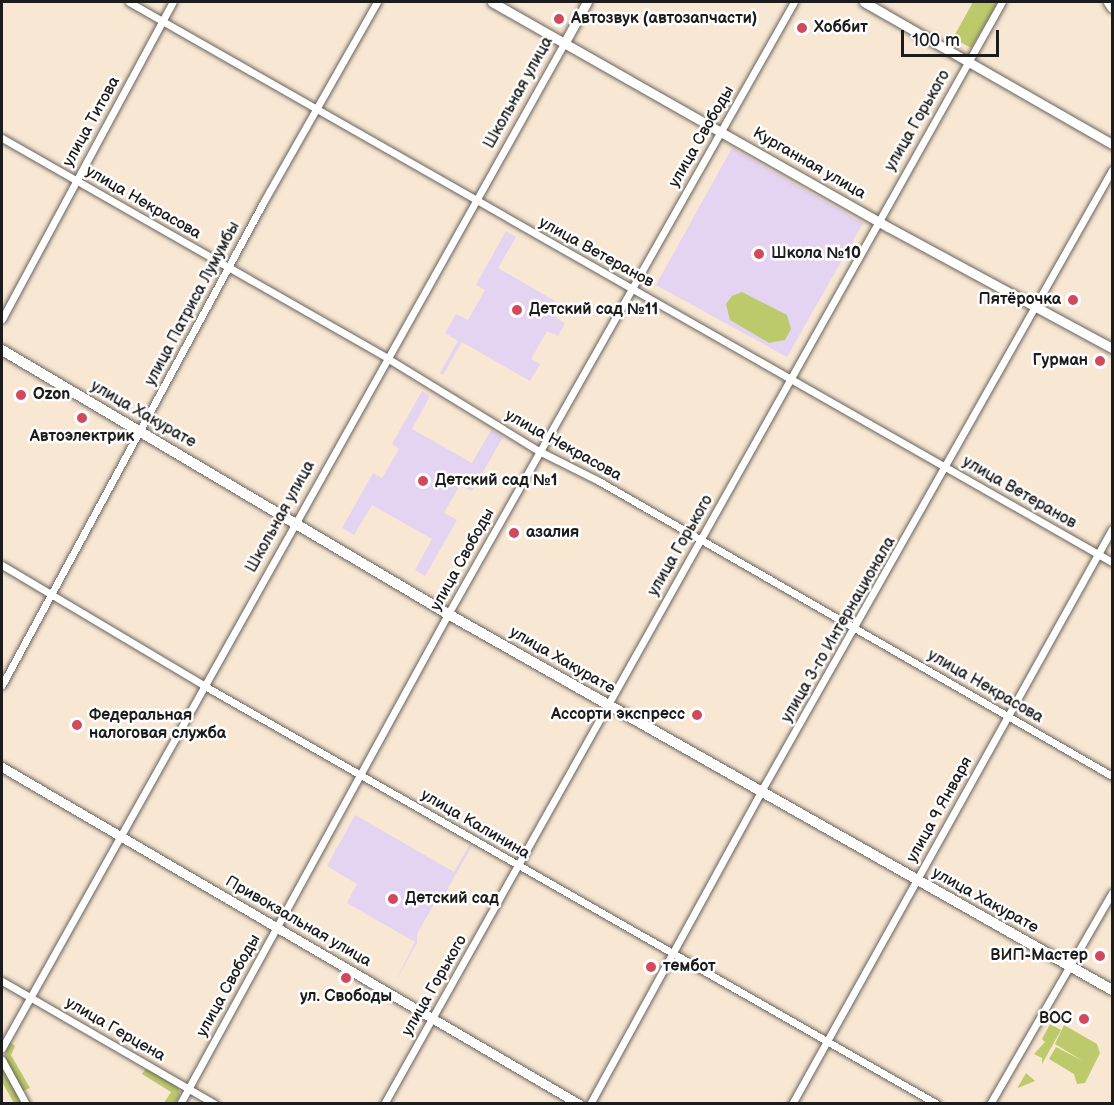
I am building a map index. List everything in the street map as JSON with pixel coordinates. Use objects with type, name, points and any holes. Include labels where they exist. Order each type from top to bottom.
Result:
[{"type":"main road","name":"улица Хакурате","points":[[2,350],[448,614],[760,793],[1113,990]]},
{"type":"street","name":"улица Ветеранов","points":[[129,2],[1113,562]]},
{"type":"street","name":"улица Титова","points":[[2,319],[173,2]]},
{"type":"street","name":"улица Патриса Лумумбы","points":[[2,685],[228,267],[377,2]]},
{"type":"street","name":"Курганная улица","points":[[492,2],[876,220],[1113,348]]},
{"type":"street","name":"Школьная улица","points":[[2,1048],[587,2]]},
{"type":"street","name":"улица Свободы","points":[[180,1104],[448,614],[794,2]]},
{"type":"street","points":[[864,2],[1113,144]]},
{"type":"street","name":"улица Горького","points":[[384,1104],[519,866],[606,704],[792,378],[876,220],[1002,2]]},
{"type":"street","points":[[1108,2],[1113,8]]},
{"type":"street","name":"улица Некрасова","points":[[2,138],[387,358],[539,451],[856,628],[1113,776]]},
{"type":"street","name":"улица 3-го Интернационала","points":[[590,1104],[674,955],[760,793],[856,628],[1035,305],[1113,170]]},
{"type":"street","name":"улица 9 Января","points":[[792,1104],[1113,529]]},
{"type":"street","name":"улица Калинина","points":[[2,566],[203,686],[937,1104]]},
{"type":"street","name":"Привокзальная улица","points":[[2,767],[579,1104]]},
{"type":"street","points":[[990,1104],[1113,893]]},
{"type":"street","name":"улица Герцена","points":[[2,981],[215,1104]]},
{"type":"street","points":[[2,1060],[26,1104]]},
{"type":"shaded area","name":"Школа №10","points":[[732,148],[863,223],[787,357],[656,285]]},
{"type":"shaded area","name":"Детский сад №11","points":[[506,231],[516,237],[498,268],[562,305],[555,317],[565,323],[558,336],[547,331],[531,359],[540,364],[530,381],[462,342],[443,375],[440,373],[458,341],[445,333],[456,314],[468,320],[485,290],[476,285]]},
{"type":"shaded area","name":"Детский сад №1","points":[[422,391],[430,396],[412,429],[472,463],[491,430],[503,437],[472,491],[460,485],[444,513],[457,520],[425,576],[415,570],[432,539],[372,505],[354,535],[342,528],[373,473],[382,478],[399,449],[392,444]]},
{"type":"shaded area","name":"Детский сад","points":[[355,815],[454,872],[470,844],[472,846],[444,895],[440,893],[417,934],[417,943],[396,980],[415,942],[347,903],[357,884],[327,866]]},
{"type":"green space","points":[[973,2],[998,2],[971,48],[953,38]]},
{"type":"green space","points":[[742,292],[787,315],[791,329],[785,340],[769,343],[730,320],[726,304],[732,296]]},
{"type":"green space","points":[[1050,1024],[1061,1030],[1042,1064],[1042,1058],[1034,1054],[1045,1042],[1042,1039]]},
{"type":"green space","points":[[1064,1025],[1097,1044],[1100,1053],[1085,1083],[1077,1084],[1074,1074],[1049,1059],[1056,1047],[1083,1061],[1055,1044]]},
{"type":"green space","points":[[10,1042],[15,1046],[11,1055],[30,1088],[23,1091],[4,1056]]},
{"type":"green space","points":[[2,1066],[22,1103],[14,1103],[2,1082]]},
{"type":"green space","points":[[146,1068],[178,1086],[180,1095],[175,1103],[164,1103],[171,1092],[142,1074]]},
{"type":"green space","points":[[1026,1073],[1035,1081],[1018,1088],[1018,1087]]},
{"type":"place","name":"Автозвук (автозапчасти)","points":[[559,19]]},
{"type":"place","name":"Хоббит","points":[[802,28]]},
{"type":"place","name":"Школа №10","points":[[759,254]]},
{"type":"place","name":"Пятёрочка","points":[[1073,300]]},
{"type":"place","name":"Детский сад №11","points":[[517,310]]},
{"type":"place","name":"Гурман","points":[[1100,361]]},
{"type":"place","name":"Ozon","points":[[21,395]]},
{"type":"place","name":"Автоэлектрик","points":[[82,418]]},
{"type":"place","name":"Детский сад №1","points":[[423,481]]},
{"type":"place","name":"азалия","points":[[514,533]]},
{"type":"place","name":"Ассорти экспресс","points":[[697,715]]},
{"type":"place","name":"Федеральная налоговая служба","points":[[77,725]]},
{"type":"place","name":"Детский сад","points":[[393,899]]},
{"type":"place","name":"ВИП-Мастер","points":[[1100,956]]},
{"type":"place","name":"тембот","points":[[651,967]]},
{"type":"place","name":"ул. Свободы","points":[[346,978]]},
{"type":"place","name":"ВОС","points":[[1084,1019]]}]
